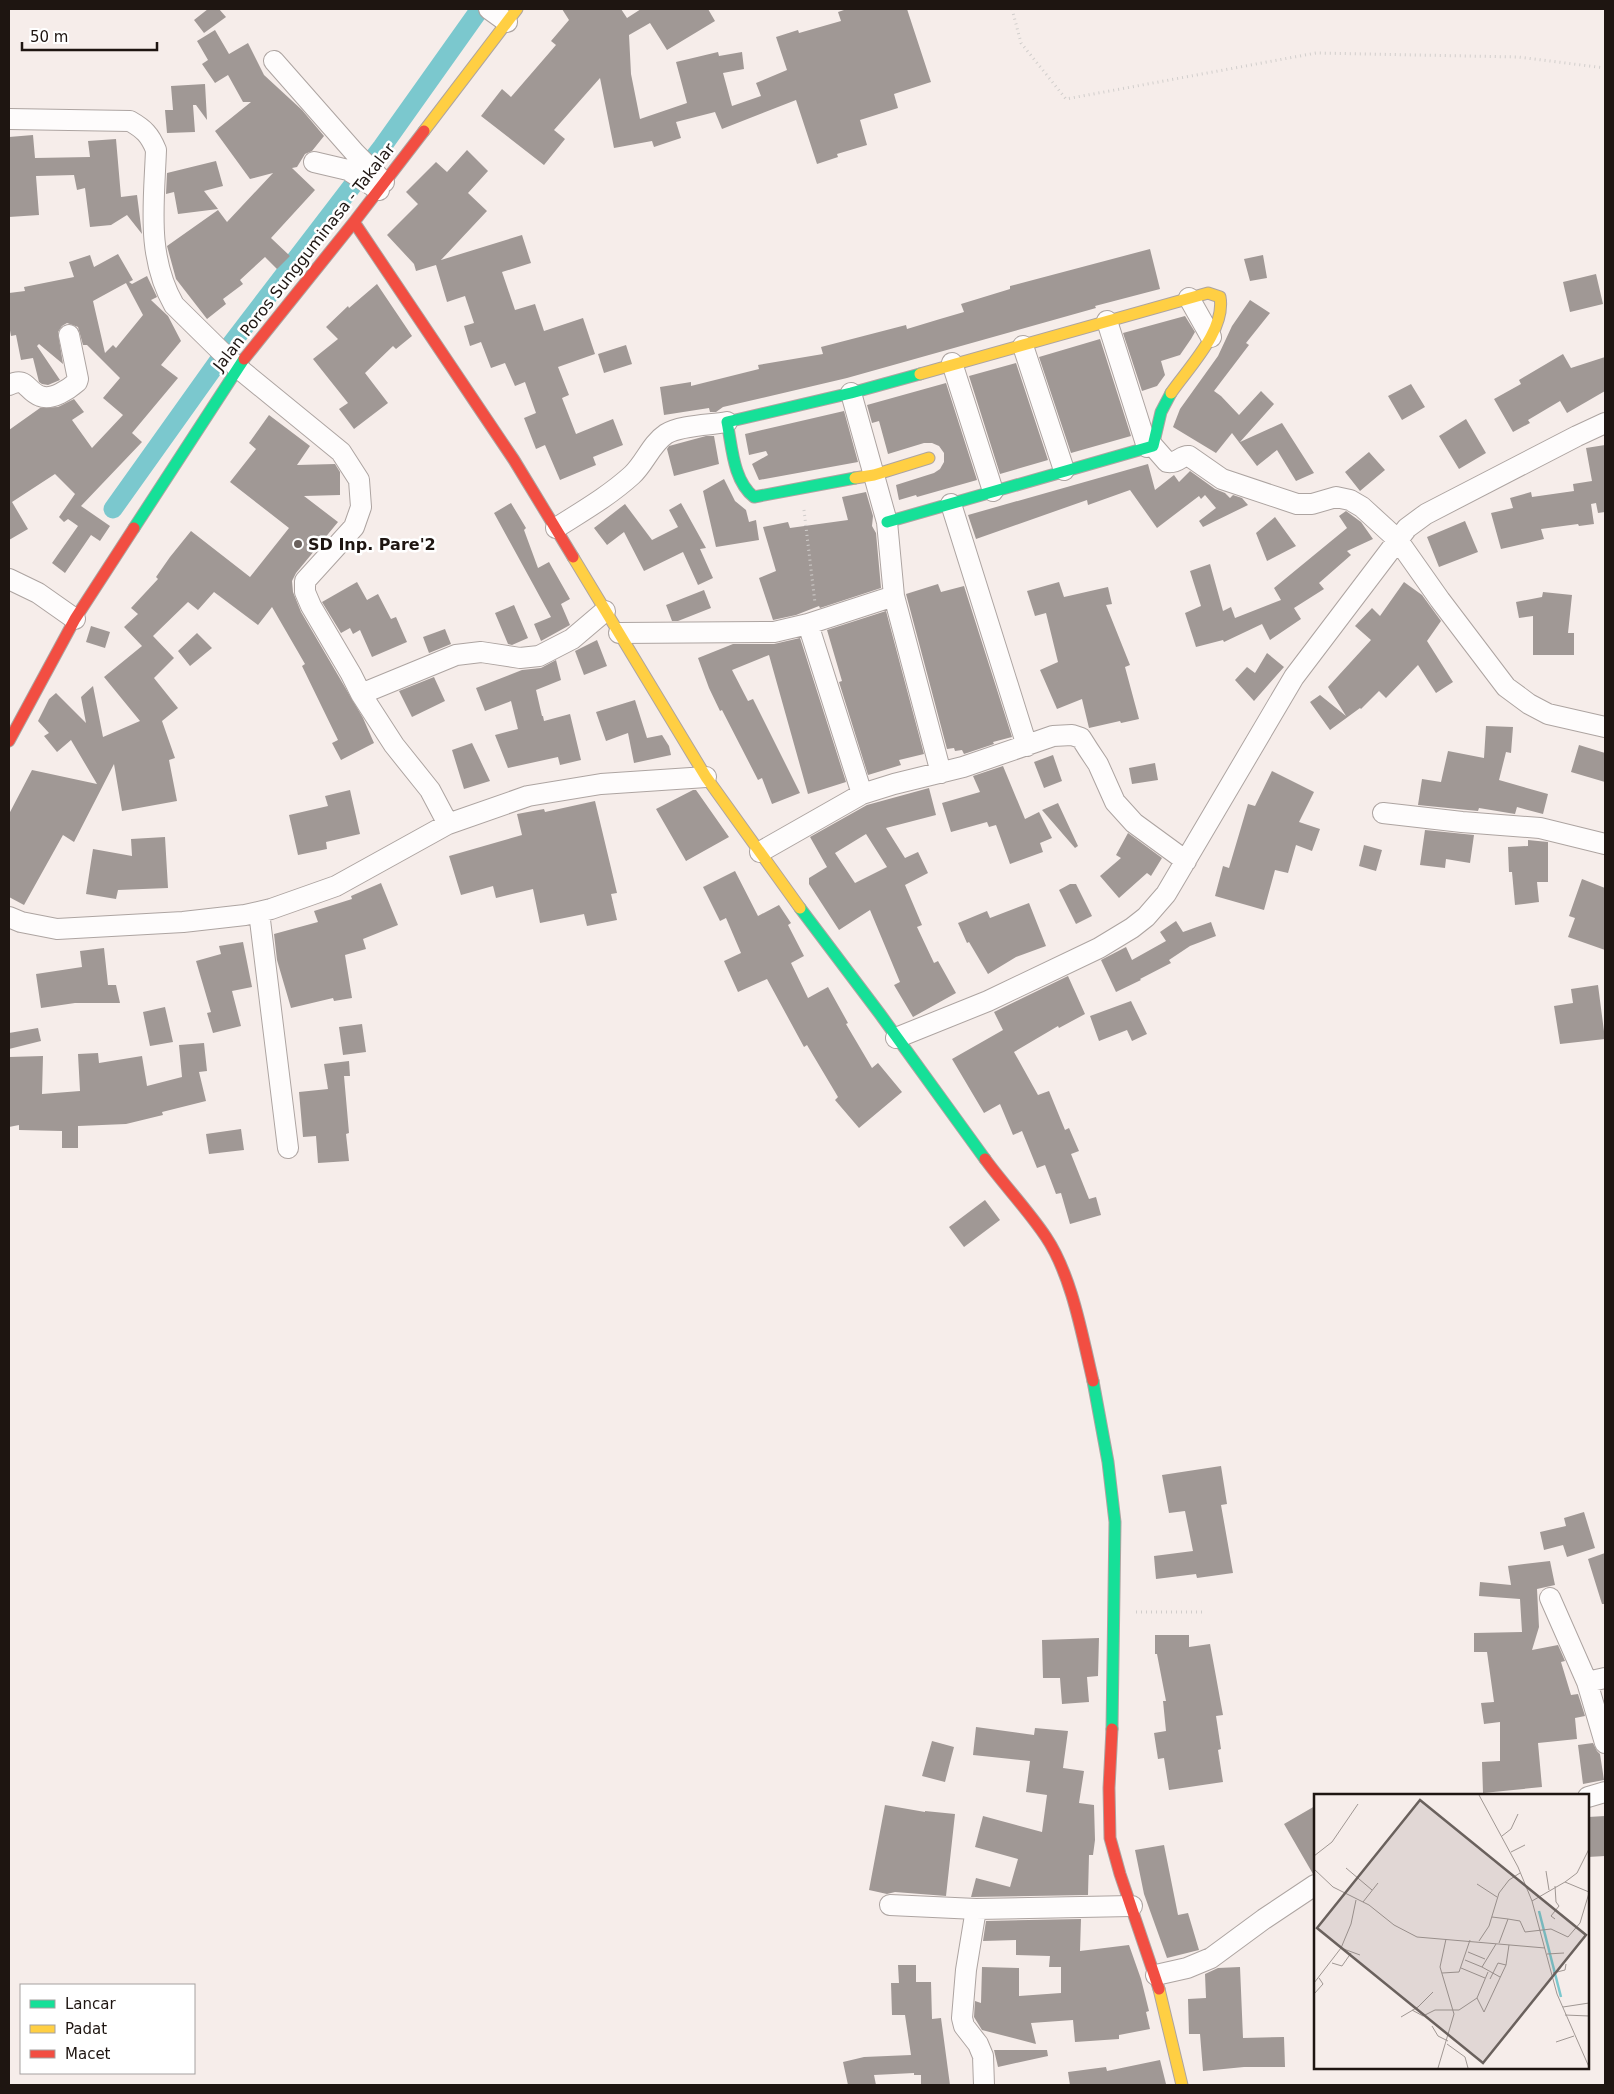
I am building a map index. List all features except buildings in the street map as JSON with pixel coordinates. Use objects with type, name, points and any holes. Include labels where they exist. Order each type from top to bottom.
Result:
[{"type":"main road","name":"Jalan Poros Sungguminasa - Takalar","points":[[9,741],[75,618],[226,356],[354,222],[376,182],[501,12]]},
{"type":"main road","points":[[354,222],[514,460],[706,777],[815,929],[998,1177],[1046,1237],[1065,1277],[1076,1309],[1097,1398],[1108,1462],[1115,1522],[1110,1838],[1120,1874],[1156,1975],[1182,2085]]},
{"type":"main road","points":[[887,522],[1150,446],[1166,401],[1193,366],[1211,337],[1222,312],[1220,297],[1208,293],[1023,346],[952,363],[851,393],[727,422],[740,479],[745,490],[754,497],[874,475],[929,458]]},
{"type":"street","points":[[274,61],[351,161],[376,182]]},
{"type":"street","points":[[9,119],[130,121],[144,129],[151,138],[156,150],[153,237],[167,292],[174,305],[226,356],[341,452],[359,480],[361,507],[354,527],[305,581],[305,592],[310,606],[361,694],[394,745],[430,790],[448,824]]},
{"type":"street","points":[[314,162],[351,161]]},
{"type":"street","points":[[1189,298],[1211,337]]},
{"type":"street","points":[[1107,321],[1150,446],[1167,462],[1177,462],[1184,456],[1190,456],[1222,479],[1297,504],[1312,504],[1336,497],[1350,500],[1362,507],[1397,539],[1440,600],[1506,687],[1529,704],[1548,714],[1605,727]]},
{"type":"street","points":[[9,385],[17,381],[22,382],[40,396],[48,397],[74,385],[78,379],[69,335]]},
{"type":"street","points":[[1023,346],[1064,470]]},
{"type":"street","points":[[952,363],[993,491]]},
{"type":"street","points":[[851,393],[887,522],[894,596],[941,773]]},
{"type":"street","points":[[556,528],[593,505],[632,474],[656,442],[667,433],[727,422]]},
{"type":"street","points":[[896,1038],[988,1001],[1099,948],[1125,933],[1146,917],[1186,861],[1294,678],[1407,528],[1426,514],[1577,436],[1605,424]]},
{"type":"street","points":[[951,504],[1027,746]]},
{"type":"street","points":[[9,579],[46,598],[75,618]]},
{"type":"street","points":[[618,633],[763,633],[813,623],[894,596]]},
{"type":"street","points":[[361,694],[456,655],[481,652],[520,658],[540,656],[572,639],[605,610]]},
{"type":"street","points":[[813,623],[862,794]]},
{"type":"street","points":[[760,852],[862,794],[941,773],[1053,736],[1072,735],[1081,738],[1098,764],[1115,802],[1134,823],[1186,861]]},
{"type":"street","points":[[9,917],[20,922],[57,929],[200,921],[259,912],[336,886],[448,824],[528,796],[601,784],[706,777]]},
{"type":"street","points":[[1383,813],[1540,828],[1605,844]]},
{"type":"street","points":[[259,912],[288,1148]]},
{"type":"street","points":[[1550,1598],[1596,1680],[1605,1743]]},
{"type":"street","points":[[1589,1797],[1605,1792]]},
{"type":"street","points":[[1156,1975],[1187,1968],[1211,1958],[1314,1886]]},
{"type":"street","points":[[890,1905],[976,1909],[1132,1906]]},
{"type":"street","points":[[976,1909],[966,1970],[962,2018],[964,2026],[978,2044],[983,2056],[984,2085]]},
{"type":"path","points":[[1012,9],[1021,43],[1066,100],[1316,53],[1518,57],[1605,68]]},
{"type":"path","points":[[802,488],[813,623]]},
{"type":"path","points":[[1115,1612],[1202,1612]]},
{"type":"waterway","points":[[113,509],[222,356],[382,147],[480,9]]},
{"type":"traffic: fast","points":[[134,528],[244,359]]},
{"type":"traffic: fast","points":[[855,478],[754,497],[742,482],[734,462],[727,422],[851,393],[920,374]]},
{"type":"traffic: fast","points":[[887,522],[1153,446],[1161,412],[1171,393]]},
{"type":"traffic: fast","points":[[800,908],[880,1014],[985,1159]]},
{"type":"traffic: fast","points":[[1093,1381],[1108,1462],[1115,1522],[1112,1729]]},
{"type":"traffic: slow","points":[[424,131],[517,9]]},
{"type":"traffic: slow","points":[[920,374],[1208,293],[1220,297],[1220,310],[1212,335],[1171,393]]},
{"type":"traffic: slow","points":[[855,478],[874,475],[929,458]]},
{"type":"traffic: slow","points":[[573,557],[706,777],[800,908]]},
{"type":"traffic: slow","points":[[1159,1989],[1182,2085]]},
{"type":"traffic: jam","points":[[244,359],[424,131]]},
{"type":"traffic: jam","points":[[354,222],[514,460],[573,557]]},
{"type":"traffic: jam","points":[[9,741],[75,619],[134,528]]},
{"type":"traffic: jam","points":[[985,1159],[1039,1227],[1055,1252],[1063,1269],[1075,1306],[1093,1381]]},
{"type":"traffic: jam","points":[[1112,1729],[1109,1788],[1110,1838],[1120,1874],[1159,1989]]},
{"type":"place","name":"SD Inp. Pare'2","points":[[298,544]]}]
